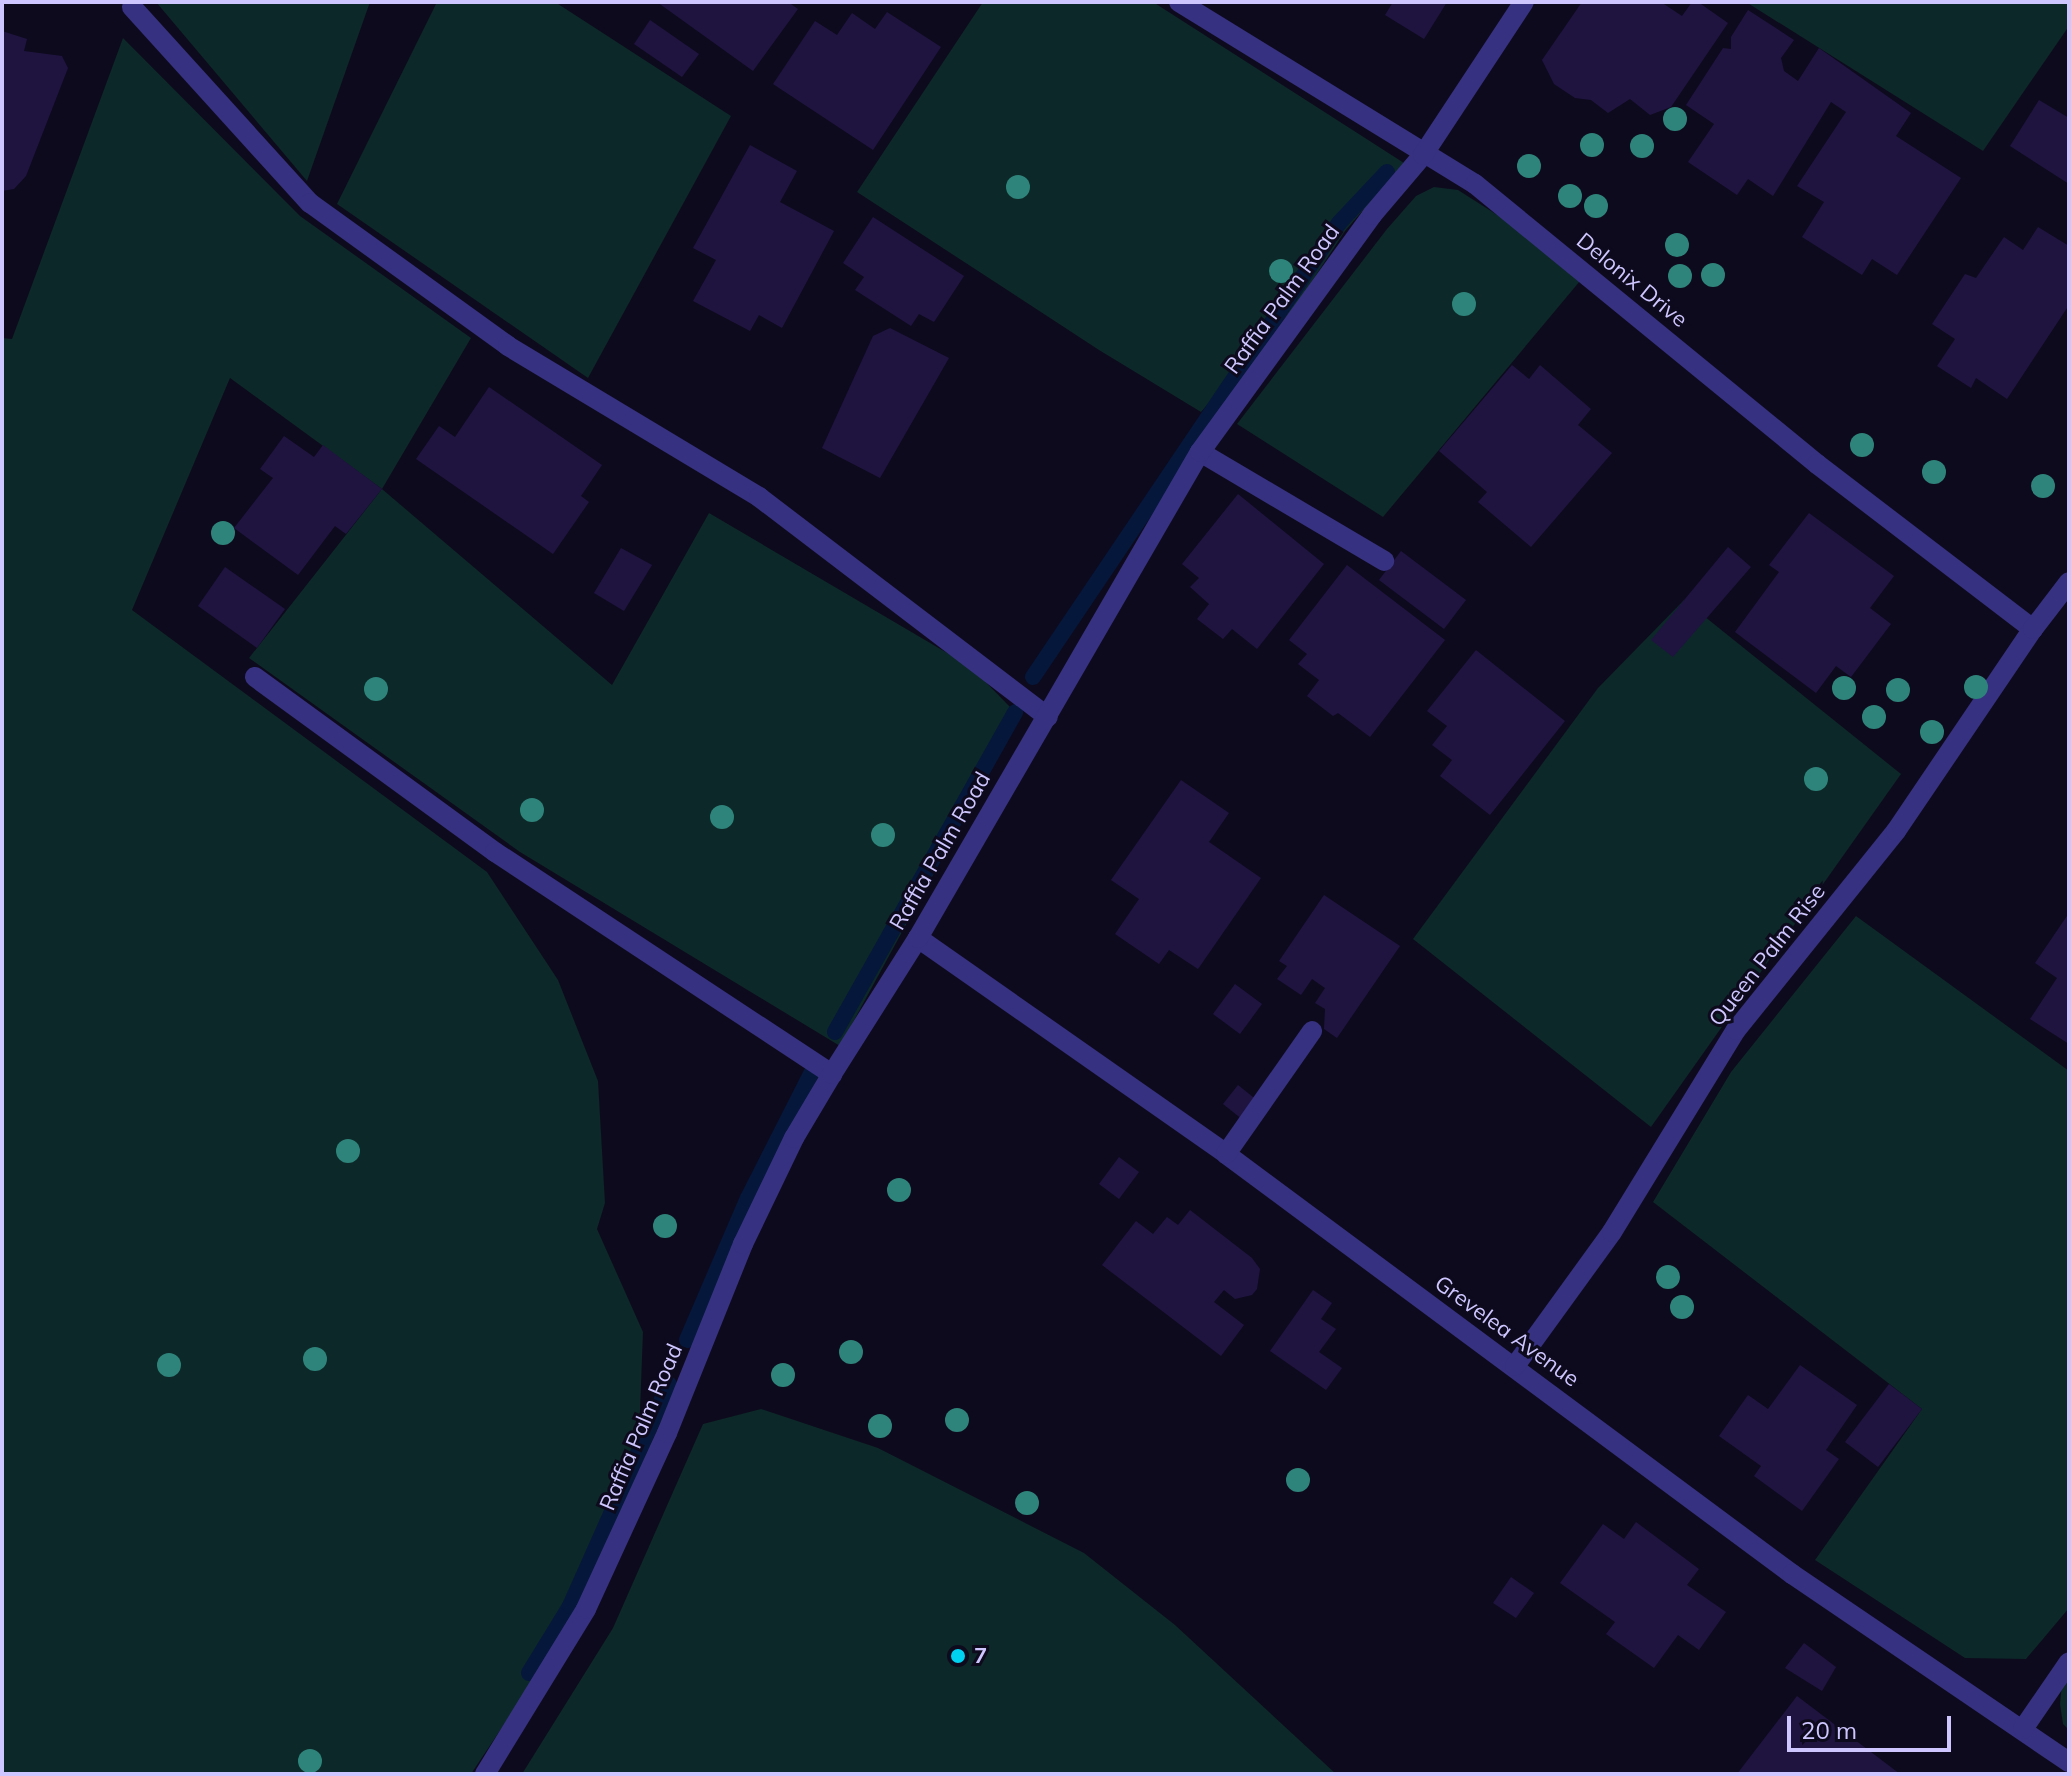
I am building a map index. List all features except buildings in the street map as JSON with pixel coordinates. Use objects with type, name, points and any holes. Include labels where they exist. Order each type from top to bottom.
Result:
[{"type":"street","name":"Delonix Drive","points":[[1179,2],[1423,155],[1475,184],[1817,464],[2033,629]]},
{"type":"street","name":"Raffia Palm Road","points":[[485,1774],[586,1609],[667,1433],[743,1244],[794,1138],[918,938],[1200,452],[1372,215],[1423,155],[1524,2]]},
{"type":"street","points":[[132,7],[310,203],[508,346],[759,497],[1048,717]]},
{"type":"street","points":[[1200,452],[1384,561]]},
{"type":"street","name":"Queen Palm Rise","points":[[1515,1366],[1612,1232],[1736,1030],[1896,831],[2033,629],[2069,582]]},
{"type":"street","points":[[255,677],[495,852],[832,1074]]},
{"type":"street","name":"Grevelea Avenue","points":[[918,938],[1226,1154],[1792,1574],[2069,1762]]},
{"type":"street","points":[[1226,1154],[1312,1031]]},
{"type":"street","points":[[2023,1729],[2069,1662]]},
{"type":"green space","points":[[156,2],[370,2],[307,181]]},
{"type":"green space","points":[[437,2],[555,2],[731,116],[588,378],[337,204]]},
{"type":"green space","points":[[983,2],[1153,2],[1404,163],[1345,231],[1297,304],[1201,412],[1099,350],[857,192]]},
{"type":"green space","points":[[1746,2],[2069,2],[2069,26],[1983,151]]},
{"type":"green space","points":[[123,38],[300,216],[471,338],[382,489],[230,378],[132,610],[487,872],[558,980],[598,1081],[605,1203],[597,1229],[643,1332],[637,1490],[583,1605],[471,1774],[2,1774],[2,338],[12,339]]},
{"type":"green space","points":[[1434,187],[1458,190],[1513,225],[1580,281],[1383,517],[1237,424],[1387,229],[1416,196]]},
{"type":"green space","points":[[382,489],[612,685],[709,513],[971,667],[1011,708],[1013,728],[840,1046],[520,852],[249,658]]},
{"type":"green space","points":[[1684,600],[1901,774],[1651,1127],[1413,939],[1598,688]]},
{"type":"green space","points":[[1856,916],[2069,1071],[2069,1608],[2026,1659],[1965,1658],[1815,1560],[1922,1409],[1653,1202],[1731,1072]]},
{"type":"green space","points":[[761,1409],[878,1448],[1084,1553],[1175,1625],[1336,1774],[522,1774],[613,1628],[703,1424]]},
{"type":"green space","points":[[2069,1674],[2069,1730],[2063,1724],[2060,1704],[2062,1683]]},
{"type":"waterway","points":[[1033,677],[1339,223],[1387,172]]},
{"type":"waterway","points":[[835,1032],[1015,712]]},
{"type":"waterway","points":[[687,1340],[748,1198],[813,1070]]},
{"type":"waterway","points":[[529,1673],[570,1606],[669,1384]]},
{"type":"place","name":"7","points":[[958,1656]]}]
